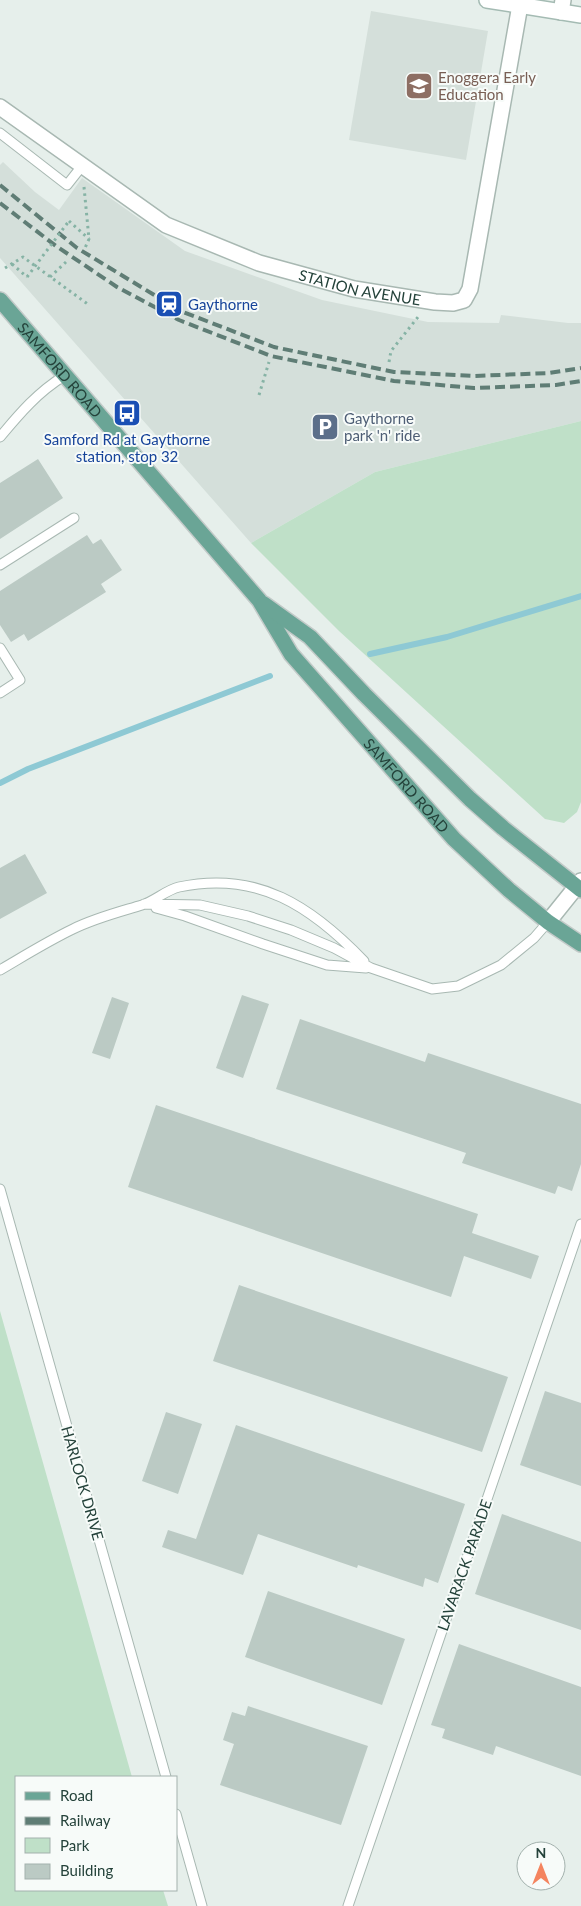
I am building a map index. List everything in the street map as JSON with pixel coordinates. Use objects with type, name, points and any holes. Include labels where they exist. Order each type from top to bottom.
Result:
[{"type":"main road","name":"SAMFORD ROAD","points":[[0,300],[259,600],[291,654],[415,796],[454,839],[488,872],[548,922],[581,944]]},
{"type":"main road","name":"SAMFORD ROAD","points":[[259,600],[310,637],[364,694],[470,799],[503,828],[580,886]]},
{"type":"street","points":[[487,0],[520,5],[562,6],[581,15]]},
{"type":"street","name":"STATION AVENUE","points":[[0,107],[166,225],[259,263],[354,290],[454,303],[464,300],[470,290],[520,5]]},
{"type":"street","points":[[548,922],[580,886]]},
{"type":"lane","points":[[0,133],[67,185],[82,166]]},
{"type":"lane","points":[[0,437],[28,404],[47,386],[64,376]]},
{"type":"lane","points":[[0,565],[74,518]]},
{"type":"lane","points":[[0,648],[20,680],[0,693]]},
{"type":"lane","points":[[0,970],[74,928],[144,904],[178,887],[214,883],[251,886],[282,896],[295,903],[345,942],[371,968]]},
{"type":"lane","points":[[144,904],[200,905],[248,916],[308,937],[334,948],[371,968],[432,989],[458,986],[476,979],[509,960],[534,938],[548,922]]},
{"type":"lane","points":[[144,904],[185,916],[327,965],[371,968]]},
{"type":"lane","name":"HARLOCK DRIVE","points":[[0,1189],[166,1776]]},
{"type":"lane","name":"LAVARACK PARADE","points":[[348,1906],[581,1224]]},
{"type":"lane","points":[[178,1821],[202,1906]]},
{"type":"path","points":[[82,166],[89,239],[85,248]]},
{"type":"path","points":[[12,264],[27,277],[69,221],[89,239]]},
{"type":"path","points":[[6,268],[23,257],[89,305]]},
{"type":"path","points":[[50,277],[66,262]]},
{"type":"path","points":[[389,362],[391,350],[416,319],[435,302]]},
{"type":"path","points":[[259,395],[269,362]]},
{"type":"shaded area","name":"Enoggera Early Education","points":[[371,11],[488,31],[466,160],[349,140]]},
{"type":"shaded area","points":[[3,162],[35,192],[59,210],[82,178],[185,251],[322,300],[428,322],[499,323],[501,315],[581,323],[581,421],[375,472],[251,543],[0,258],[0,165]]},
{"type":"green space","points":[[581,421],[581,802],[577,812],[564,823],[545,819],[339,631],[251,543],[375,472]]},
{"type":"green space","points":[[0,1311],[132,1776],[15,1776],[15,1891],[163,1891],[168,1906],[0,1906]]},
{"type":"building","points":[[38,459],[63,498],[0,539],[0,483]]},
{"type":"building","points":[[87,535],[93,544],[101,539],[122,570],[101,584],[106,592],[28,641],[24,634],[11,642],[0,625],[0,591]]},
{"type":"building","points":[[25,854],[47,893],[0,919],[0,868]]},
{"type":"building","points":[[242,995],[269,1004],[243,1078],[216,1068]]},
{"type":"building","points":[[112,997],[129,1003],[110,1059],[92,1053]]},
{"type":"building","points":[[300,1019],[425,1062],[428,1053],[581,1104],[581,1164],[572,1191],[558,1186],[555,1194],[462,1163],[466,1153],[276,1089]]},
{"type":"building","points":[[156,1105],[478,1214],[472,1233],[539,1256],[531,1279],[464,1256],[451,1297],[128,1187]]},
{"type":"building","points":[[239,1285],[508,1377],[482,1452],[213,1361]]},
{"type":"building","points":[[545,1391],[581,1403],[581,1486],[520,1465]]},
{"type":"building","points":[[166,1412],[202,1424],[178,1494],[142,1481]]},
{"type":"building","points":[[236,1425],[465,1504],[438,1583],[425,1578],[423,1587],[358,1565],[357,1568],[258,1534],[243,1575],[162,1547],[168,1530],[196,1539]]},
{"type":"building","points":[[502,1514],[581,1542],[581,1630],[475,1594]]},
{"type":"building","points":[[268,1591],[405,1639],[382,1705],[245,1657]]},
{"type":"building","points":[[459,1644],[581,1687],[581,1776],[496,1746],[493,1755],[442,1738],[445,1729],[431,1725]]},
{"type":"building","points":[[248,1706],[368,1746],[341,1825],[220,1785],[234,1744],[223,1740],[232,1712],[245,1716]]},
{"type":"waterway","points":[[370,654],[447,637],[581,596]]},
{"type":"waterway","points":[[0,783],[28,769],[270,676]]},
{"type":"railway","points":[[0,185],[77,248],[178,310],[274,347],[394,372],[473,376],[549,373],[581,368]]},
{"type":"railway","points":[[0,203],[56,246],[117,287],[179,320],[271,356],[394,381],[474,388],[556,385],[581,381]]},
{"type":"place","name":"Enoggera Early Education","points":[[419,86]]},
{"type":"place","name":"Gaythorne","points":[[169,304]]},
{"type":"place","name":"Samford Rd at Gaythorne station, stop 32","points":[[127,413]]},
{"type":"place","name":"Gaythorne park 'n' ride","points":[[325,427]]}]
